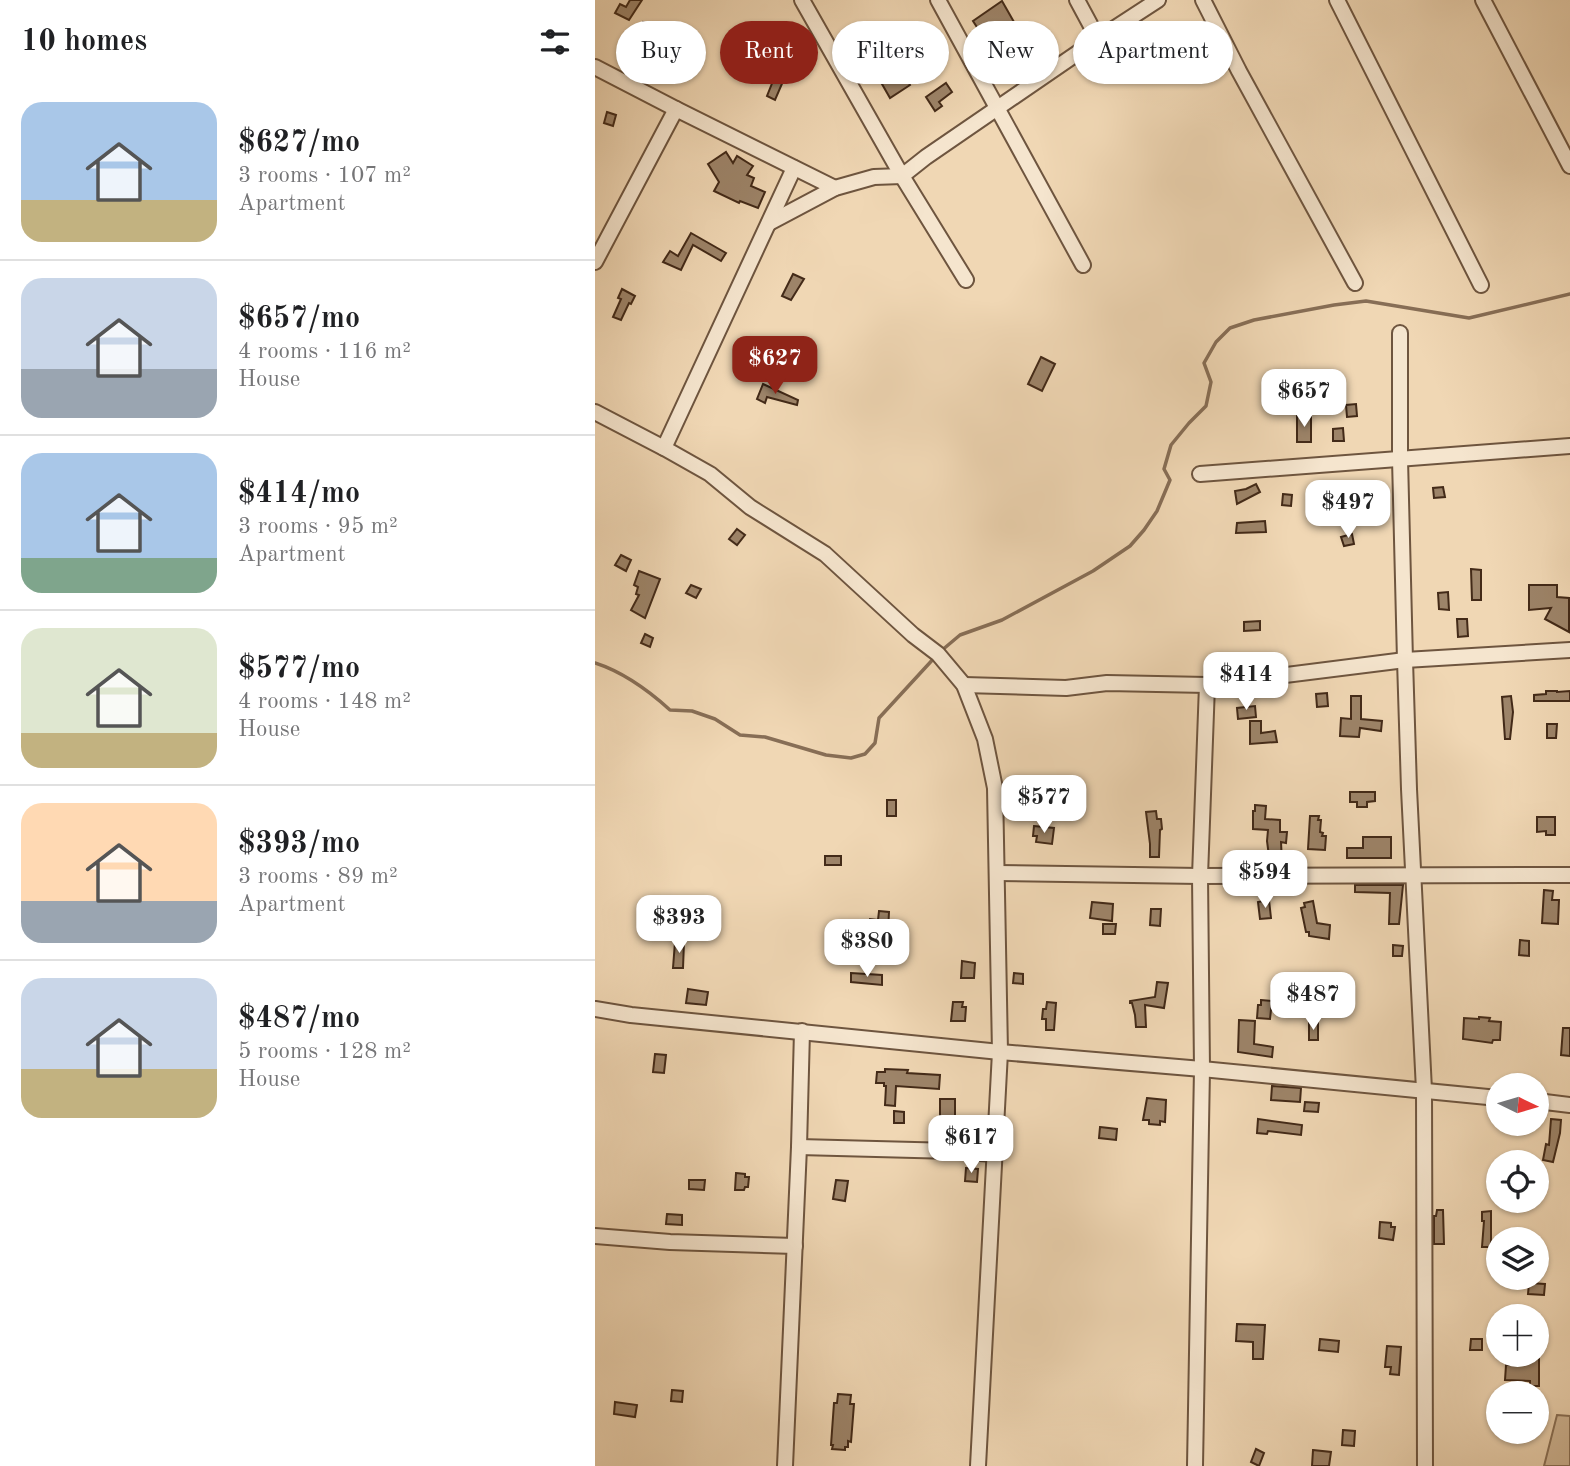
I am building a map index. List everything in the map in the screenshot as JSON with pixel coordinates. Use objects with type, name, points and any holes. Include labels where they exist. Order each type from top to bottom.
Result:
[{"type":"street","points":[[802,0],[902,176],[967,280]]},
{"type":"street","points":[[938,0],[1083,265]]},
{"type":"street","points":[[1077,0],[1088,21]]},
{"type":"street","points":[[1126,21],[1158,0]]},
{"type":"street","points":[[1203,0],[1355,283]]},
{"type":"street","points":[[1337,0],[1481,285]]},
{"type":"street","points":[[1483,0],[1570,166]]},
{"type":"street","points":[[769,223],[835,188],[874,177],[902,176],[1073,56]]},
{"type":"street","points":[[595,67],[835,188]]},
{"type":"street","points":[[595,262],[676,109]]},
{"type":"street","points":[[664,448],[795,168]]},
{"type":"street","points":[[1400,333],[1400,459],[1409,789],[1424,1090],[1425,1466]]},
{"type":"street","points":[[595,412],[710,474],[750,507],[825,554],[913,635],[938,654],[964,685],[985,739],[995,788],[1000,1052],[978,1466]]},
{"type":"street","points":[[1200,474],[1570,446]]},
{"type":"street","points":[[964,685],[1066,688],[1107,683],[1207,685],[1405,660],[1570,650]]},
{"type":"street","points":[[1195,1466],[1202,1069],[1200,876],[1207,685]]},
{"type":"street","points":[[997,873],[1570,876]]},
{"type":"street","points":[[595,1009],[1000,1052],[1486,1097]]},
{"type":"street","points":[[785,1466],[803,1031]]},
{"type":"street","points":[[1549,1102],[1570,1105]]},
{"type":"street","points":[[799,1147],[995,1154]]},
{"type":"street","points":[[595,1236],[670,1242],[795,1246]]},
{"type":"shaded area","points":[[1557,1415],[1570,1416],[1570,1466],[1544,1466]]},
{"type":"building","points":[[630,0],[642,0],[629,20],[615,13],[620,4],[626,7]]},
{"type":"building","points":[[1002,1],[1013,21],[973,21]]},
{"type":"building","points":[[772,84],[782,84],[775,100],[767,96]]},
{"type":"building","points":[[882,84],[909,84],[910,85],[890,98]]},
{"type":"building","points":[[945,84],[952,92],[939,102],[942,106],[935,111],[926,97]]},
{"type":"building","points":[[607,112],[616,115],[613,126],[604,123]]},
{"type":"building","points":[[726,152],[733,163],[737,156],[753,166],[747,175],[754,178],[751,186],[765,192],[758,208],[740,201],[739,203],[714,191],[719,182],[708,164]]},
{"type":"building","points":[[691,233],[726,253],[721,261],[693,245],[681,270],[663,262],[670,251],[678,256]]},
{"type":"building","points":[[793,274],[804,279],[791,300],[782,296]]},
{"type":"building","points":[[622,289],[635,296],[621,320],[613,317],[621,299],[618,298]]},
{"type":"building","points":[[1041,357],[1055,364],[1042,391],[1028,384]]},
{"type":"building","points":[[763,384],[798,400],[797,405],[767,397],[765,403],[757,399]]},
{"type":"building","points":[[1356,404],[1357,416],[1347,417],[1346,405]]},
{"type":"building","points":[[1297,415],[1311,416],[1311,442],[1297,442]]},
{"type":"building","points":[[1343,428],[1344,441],[1333,441],[1333,429]]},
{"type":"building","points":[[1256,484],[1260,492],[1237,504],[1235,491]]},
{"type":"building","points":[[1443,487],[1445,497],[1434,498],[1433,488]]},
{"type":"building","points":[[1283,494],[1292,495],[1291,506],[1282,505]]},
{"type":"building","points":[[1265,521],[1266,532],[1236,533],[1237,523]]},
{"type":"building","points":[[737,529],[745,535],[737,545],[729,539]]},
{"type":"building","points":[[1352,534],[1354,544],[1344,546],[1341,537]]},
{"type":"building","points":[[621,555],[631,560],[626,571],[615,565]]},
{"type":"building","points":[[1471,569],[1481,570],[1481,600],[1472,600]]},
{"type":"building","points":[[639,571],[660,579],[645,618],[631,610],[639,595],[636,594],[638,587],[634,585]]},
{"type":"building","points":[[691,585],[701,589],[696,598],[686,593]]},
{"type":"building","points":[[1529,585],[1557,585],[1557,597],[1569,598],[1569,632],[1545,619],[1551,608],[1529,610]]},
{"type":"building","points":[[1448,592],[1449,610],[1439,609],[1438,593]]},
{"type":"building","points":[[1457,619],[1467,619],[1468,636],[1458,637]]},
{"type":"building","points":[[1260,621],[1260,630],[1244,631],[1244,622]]},
{"type":"building","points":[[645,634],[653,638],[650,647],[641,643]]},
{"type":"building","points":[[1546,691],[1570,691],[1570,701],[1534,701],[1534,695],[1546,694]]},
{"type":"building","points":[[1327,693],[1328,706],[1317,707],[1316,694]]},
{"type":"building","points":[[1351,696],[1361,696],[1361,719],[1382,721],[1381,731],[1360,728],[1359,737],[1340,736],[1341,718],[1351,719]]},
{"type":"building","points":[[1511,696],[1513,712],[1510,739],[1505,739],[1502,697]]},
{"type":"building","points":[[1255,706],[1256,717],[1238,719],[1237,708]]},
{"type":"building","points":[[1250,721],[1261,721],[1261,733],[1275,731],[1277,742],[1250,744]]},
{"type":"building","points":[[1547,724],[1557,724],[1556,738],[1547,738]]},
{"type":"building","points":[[1350,792],[1375,792],[1375,801],[1367,802],[1367,807],[1357,807],[1357,802],[1350,802]]},
{"type":"building","points":[[887,800],[896,800],[896,816],[887,816]]},
{"type":"building","points":[[1255,805],[1266,806],[1265,819],[1280,820],[1280,832],[1287,832],[1286,843],[1281,842],[1282,863],[1270,864],[1268,830],[1253,829]]},
{"type":"building","points":[[1156,811],[1157,819],[1161,819],[1162,829],[1159,857],[1150,857],[1146,812]]},
{"type":"building","points":[[1310,816],[1319,816],[1318,820],[1321,820],[1320,832],[1323,833],[1322,836],[1326,836],[1325,850],[1308,849]]},
{"type":"building","points":[[1537,817],[1555,817],[1555,835],[1546,835],[1546,831],[1537,832]]},
{"type":"building","points":[[1034,826],[1054,828],[1052,844],[1036,842],[1037,836],[1033,836]]},
{"type":"building","points":[[1363,837],[1391,837],[1391,858],[1347,858],[1347,848],[1363,848]]},
{"type":"building","points":[[825,856],[841,856],[841,865],[825,865]]},
{"type":"building","points":[[1355,885],[1403,885],[1399,924],[1389,924],[1390,893],[1355,892]]},
{"type":"building","points":[[1544,890],[1553,891],[1552,900],[1559,900],[1558,924],[1542,923]]},
{"type":"building","points":[[1269,900],[1271,918],[1260,919],[1258,902]]},
{"type":"building","points":[[1313,901],[1317,923],[1330,925],[1329,939],[1309,936],[1309,932],[1306,932],[1301,908],[1305,907],[1304,903]]},
{"type":"building","points":[[1092,902],[1113,904],[1112,921],[1090,918]]},
{"type":"building","points":[[1151,909],[1161,909],[1160,926],[1150,925]]},
{"type":"building","points":[[879,911],[889,912],[888,932],[869,931],[870,919],[878,920]]},
{"type":"building","points":[[1103,924],[1116,924],[1115,934],[1103,934]]},
{"type":"building","points":[[1520,940],[1529,941],[1529,956],[1519,955]]},
{"type":"building","points":[[675,942],[684,942],[683,968],[673,968]]},
{"type":"building","points":[[1393,945],[1403,946],[1402,956],[1393,956]]},
{"type":"building","points":[[962,961],[975,963],[974,978],[961,978]]},
{"type":"building","points":[[851,973],[882,975],[882,985],[851,982]]},
{"type":"building","points":[[1014,973],[1023,974],[1023,984],[1013,983]]},
{"type":"building","points":[[1157,982],[1168,983],[1164,1008],[1145,1005],[1146,1027],[1136,1027],[1130,1001],[1155,997]]},
{"type":"building","points":[[688,989],[708,992],[706,1005],[686,1003]]},
{"type":"building","points":[[1261,1000],[1272,1001],[1270,1019],[1257,1018]]},
{"type":"building","points":[[953,1002],[963,1002],[962,1007],[966,1007],[965,1021],[951,1021]]},
{"type":"building","points":[[1047,1002],[1056,1003],[1054,1030],[1046,1030],[1046,1019],[1042,1019]]},
{"type":"building","points":[[1479,1017],[1501,1022],[1500,1040],[1493,1040],[1492,1043],[1463,1039],[1464,1018]]},
{"type":"building","points":[[1239,1020],[1255,1021],[1254,1044],[1273,1047],[1272,1057],[1238,1052]]},
{"type":"building","points":[[1309,1023],[1318,1023],[1318,1040],[1309,1040]]},
{"type":"building","points":[[1563,1028],[1570,1028],[1570,1056],[1561,1055]]},
{"type":"building","points":[[655,1054],[666,1055],[664,1073],[653,1072]]},
{"type":"building","points":[[885,1069],[940,1075],[939,1089],[896,1086],[895,1106],[885,1105],[886,1086],[884,1083],[876,1083],[877,1072],[885,1072]]},
{"type":"building","points":[[1272,1086],[1301,1088],[1300,1102],[1271,1100]]},
{"type":"building","points":[[1147,1098],[1166,1100],[1165,1122],[1160,1121],[1160,1125],[1149,1124],[1149,1120],[1143,1120]]},
{"type":"building","points":[[940,1099],[955,1099],[955,1129],[940,1127]]},
{"type":"building","points":[[1305,1102],[1319,1103],[1318,1112],[1304,1111]]},
{"type":"building","points":[[894,1111],[904,1112],[904,1123],[894,1123]]},
{"type":"building","points":[[1258,1119],[1302,1125],[1301,1135],[1268,1131],[1267,1134],[1257,1133]]},
{"type":"building","points":[[1551,1119],[1561,1120],[1553,1162],[1549,1161],[1549,1150],[1545,1150],[1546,1144],[1549,1145]]},
{"type":"building","points":[[1100,1127],[1117,1129],[1116,1140],[1099,1138]]},
{"type":"building","points":[[966,1168],[978,1169],[977,1182],[965,1181]]},
{"type":"building","points":[[736,1173],[749,1177],[748,1187],[744,1190],[735,1190]]},
{"type":"building","points":[[689,1180],[705,1180],[704,1190],[689,1189]]},
{"type":"building","points":[[836,1180],[848,1181],[845,1201],[833,1199]]},
{"type":"building","points":[[1437,1210],[1443,1210],[1444,1244],[1434,1244],[1434,1216]]},
{"type":"building","points":[[1482,1212],[1491,1213],[1491,1227],[1486,1227],[1486,1247],[1482,1247]]},
{"type":"building","points":[[667,1214],[682,1215],[682,1225],[666,1224]]},
{"type":"building","points":[[1380,1222],[1391,1223],[1391,1227],[1395,1227],[1393,1240],[1379,1238]]},
{"type":"building","points":[[1528,1290],[1544,1290],[1544,1295],[1528,1294]]},
{"type":"building","points":[[1237,1324],[1265,1325],[1263,1359],[1253,1359],[1253,1342],[1236,1341]]},
{"type":"building","points":[[1320,1339],[1339,1341],[1338,1352],[1319,1350]]},
{"type":"building","points":[[1471,1339],[1482,1339],[1482,1350],[1470,1350]]},
{"type":"building","points":[[1387,1346],[1401,1347],[1399,1375],[1390,1374],[1391,1367],[1385,1367]]},
{"type":"building","points":[[1506,1367],[1539,1367],[1539,1381],[1505,1380]]},
{"type":"building","points":[[672,1390],[683,1391],[682,1402],[671,1401]]},
{"type":"building","points":[[838,1394],[851,1395],[850,1404],[854,1404],[851,1442],[848,1441],[845,1450],[832,1449],[831,1445],[834,1403],[837,1403]]},
{"type":"building","points":[[615,1402],[637,1405],[635,1417],[614,1414]]},
{"type":"building","points":[[1343,1430],[1355,1431],[1354,1446],[1342,1445]]},
{"type":"building","points":[[1256,1449],[1264,1453],[1259,1466],[1251,1462]]},
{"type":"building","points":[[1313,1450],[1331,1452],[1329,1466],[1312,1466]]},
{"type":"waterway","points":[[941,651],[960,635],[1002,620],[1093,571],[1130,546],[1157,511],[1170,480],[1164,469],[1171,445],[1206,406],[1211,382],[1204,363],[1216,342],[1230,328],[1254,320],[1366,301],[1469,318],[1570,294]]},
{"type":"waterway","points":[[595,663],[616,671],[670,710],[692,711],[715,719],[740,735],[765,737],[826,755],[851,758],[865,754],[875,743],[879,718],[936,656]]}]
